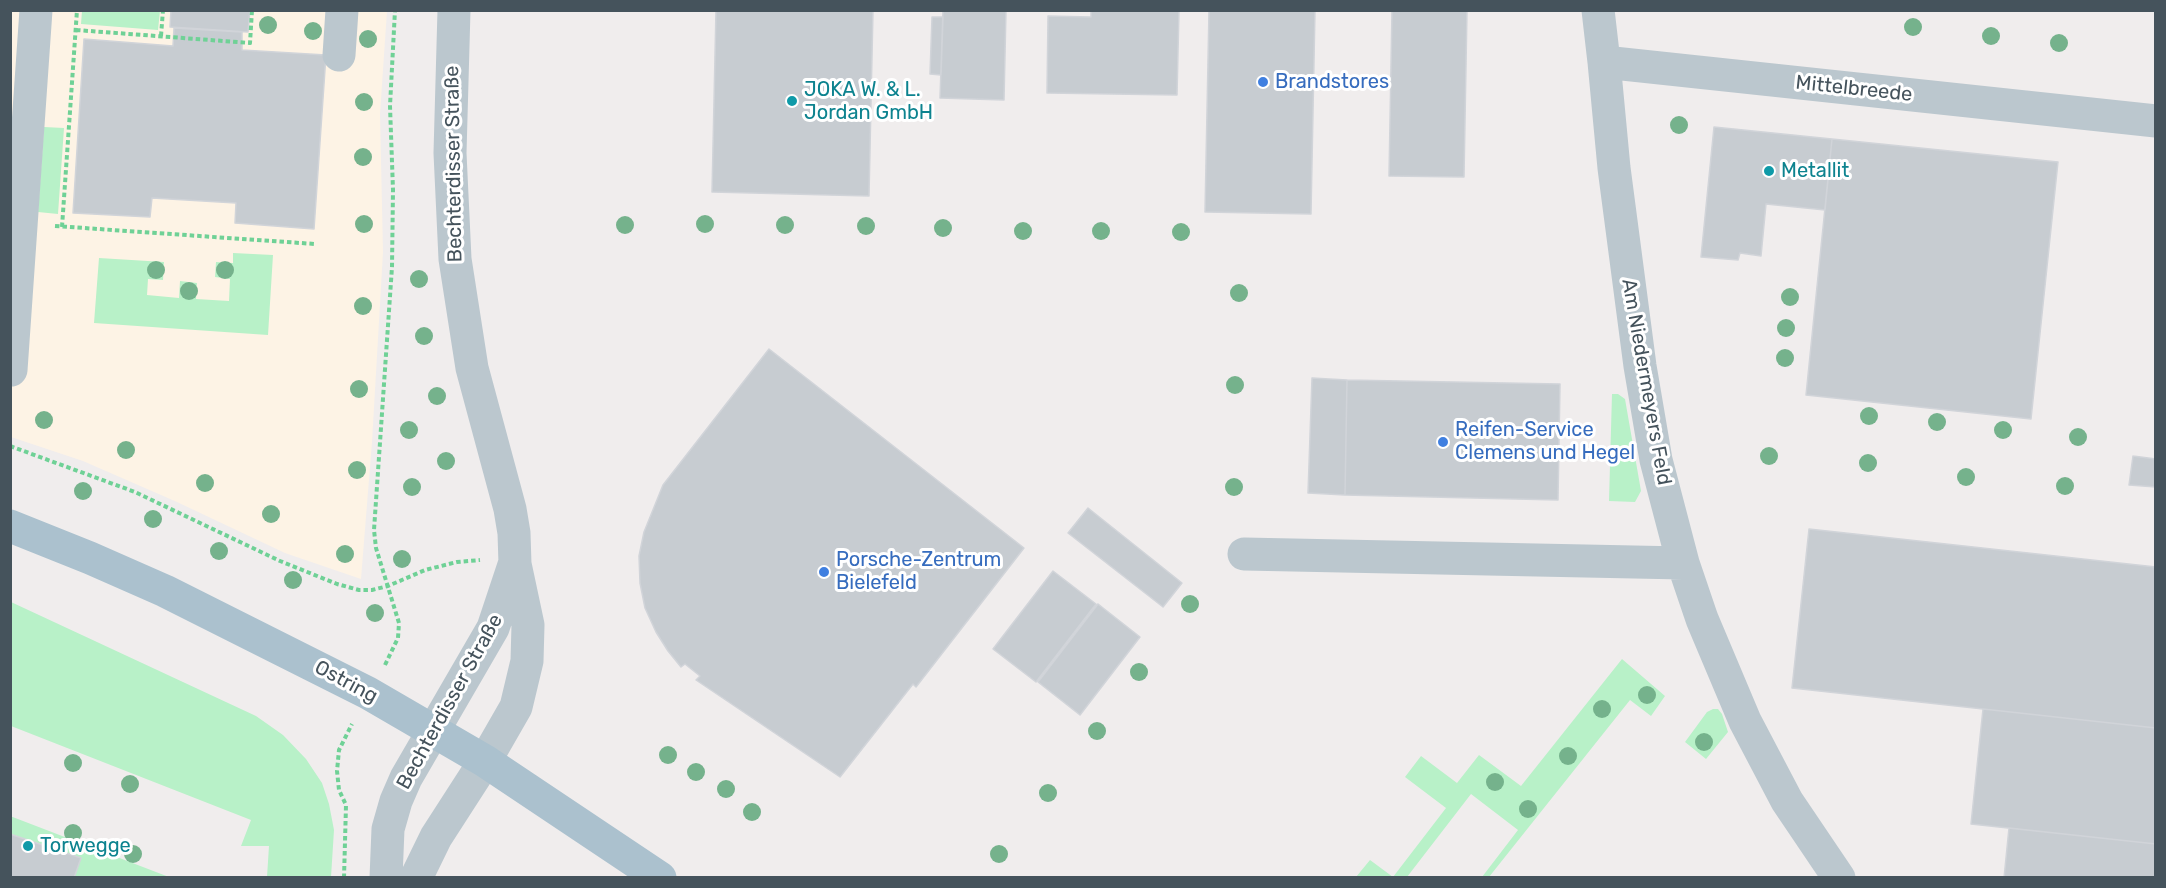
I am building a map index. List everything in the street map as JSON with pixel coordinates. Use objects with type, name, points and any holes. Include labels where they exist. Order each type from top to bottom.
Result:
[{"type":"main road","name":"Ostring","points":[[10,526],[165,591],[368,693],[485,761],[660,878]]},
{"type":"street","points":[[11,370],[36,10]]},
{"type":"street","points":[[339,55],[342,10]]},
{"type":"street","name":"Bechterdisser Straße","points":[[416,878],[436,837],[485,761],[516,707],[527,661],[528,625],[515,564],[514,533],[510,509],[472,368],[455,259],[450,153],[454,10]]},
{"type":"street","points":[[1598,10],[1604,62]]},
{"type":"street","name":"Mittelbreede","points":[[1604,62],[2156,121]]},
{"type":"street","name":"Am Niedermeyers Feld","points":[[1604,62],[1614,168],[1647,411],[1656,460],[1683,563],[1702,619],[1745,721],[1787,801],[1839,878]]},
{"type":"street","points":[[1244,554],[1683,563]]},
{"type":"street","name":"Bechterdisser Straße","points":[[386,878],[388,829],[396,801],[406,778],[493,628],[515,564]]},
{"type":"path","points":[[62,226],[77,10]]},
{"type":"path","points":[[161,36],[163,10]]},
{"type":"path","points":[[75,30],[250,43],[252,10]]},
{"type":"path","points":[[344,878],[347,821],[346,805],[339,790],[337,771],[339,750],[368,693],[390,658],[398,638],[399,623],[376,548],[374,530],[392,267],[393,190],[390,106],[395,10]]},
{"type":"path","points":[[21,224],[315,244]]},
{"type":"path","points":[[10,446],[135,492],[280,561],[359,590],[388,586],[424,570],[457,562],[480,560],[515,564]]},
{"type":"shaded area","points":[[11,11],[387,11],[380,114],[383,252],[361,579],[285,553],[83,461],[11,437]]},
{"type":"green space","points":[[82,11],[160,11],[158,30],[81,24]]},
{"type":"green space","points":[[44,127],[64,128],[58,214],[38,212]]},
{"type":"green space","points":[[233,253],[273,255],[268,335],[94,323],[99,258],[164,262],[163,280],[148,279],[147,295],[179,298],[180,281],[197,283],[196,299],[229,301],[230,279],[215,277],[216,262],[233,263]]},
{"type":"green space","points":[[1612,394],[1618,394],[1625,399],[1641,491],[1635,502],[1609,501]]},
{"type":"green space","points":[[11,602],[256,716],[283,735],[306,759],[322,783],[334,830],[331,877],[267,877],[269,846],[241,846],[251,820],[11,726]]},
{"type":"green space","points":[[1622,659],[1665,696],[1651,716],[1630,700],[1489,877],[1482,877],[1518,830],[1471,794],[1407,877],[1393,877],[1446,808],[1405,777],[1421,756],[1457,783],[1479,755],[1521,786]]},
{"type":"green space","points":[[1718,709],[1722,714],[1728,732],[1706,759],[1685,742],[1707,712]]},
{"type":"green space","points":[[10,816],[169,877],[74,877],[81,858],[11,834]]},
{"type":"green space","points":[[1370,860],[1393,877],[1356,877]]},
{"type":"building","points":[[171,10],[250,10],[248,32],[170,27]]},
{"type":"building","name":"JOKA W. & L. Jordan GmbH","points":[[716,10],[873,10],[869,196],[712,192]]},
{"type":"building","points":[[943,10],[1006,10],[1004,100],[940,98]]},
{"type":"building","points":[[1091,10],[1179,10],[1177,95],[1047,93],[1048,16],[1091,17]]},
{"type":"building","points":[[1209,10],[1315,10],[1311,214],[1205,212]]},
{"type":"building","points":[[1392,10],[1467,10],[1464,177],[1389,176]]},
{"type":"building","points":[[932,17],[943,17],[941,75],[930,74]]},
{"type":"building","points":[[174,28],[242,32],[242,50],[326,55],[314,229],[235,223],[236,203],[152,198],[150,217],[73,213],[84,39],[173,46]]},
{"type":"building","name":"Metallit","points":[[1714,127],[1832,139],[1825,210],[1766,204],[1761,256],[1740,253],[1738,260],[1701,257]]},
{"type":"building","points":[[1832,139],[2058,162],[2031,419],[1806,395]]},
{"type":"building","points":[[769,349],[1024,548],[916,687],[913,684],[840,777],[696,680],[700,676],[685,664],[681,667],[656,632],[645,608],[640,583],[639,556],[644,532],[663,485]]},
{"type":"building","points":[[1312,378],[1347,380],[1345,495],[1308,493]]},
{"type":"building","points":[[1347,380],[1560,384],[1558,500],[1345,495]]},
{"type":"building","points":[[2133,456],[2156,459],[2156,487],[2129,485]]},
{"type":"building","points":[[1088,508],[1182,583],[1163,607],[1068,533]]},
{"type":"building","points":[[1809,529],[2156,567],[2156,728],[1792,688]]},
{"type":"building","points":[[1053,571],[1096,604],[1036,682],[993,649]]},
{"type":"building","points":[[1098,604],[1140,637],[1080,715],[1038,682]]},
{"type":"building","points":[[1983,709],[2156,728],[2156,844],[1971,824]]},
{"type":"building","points":[[2009,828],[2156,844],[2156,878],[2004,878]]},
{"type":"building","name":"Torwegge","points":[[10,834],[81,858],[74,878],[10,878]]},
{"type":"place","name":"Brandstores","points":[[1263,82]]},
{"type":"place","name":"JOKA W. & L. Jordan GmbH","points":[[792,101]]},
{"type":"place","name":"Metallit","points":[[1769,171]]},
{"type":"place","name":"Reifen-Service Clemens und Hegel","points":[[1443,442]]},
{"type":"place","name":"Porsche-Zentrum Bielefeld","points":[[824,572]]},
{"type":"place","name":"Torwegge","points":[[28,846]]}]
